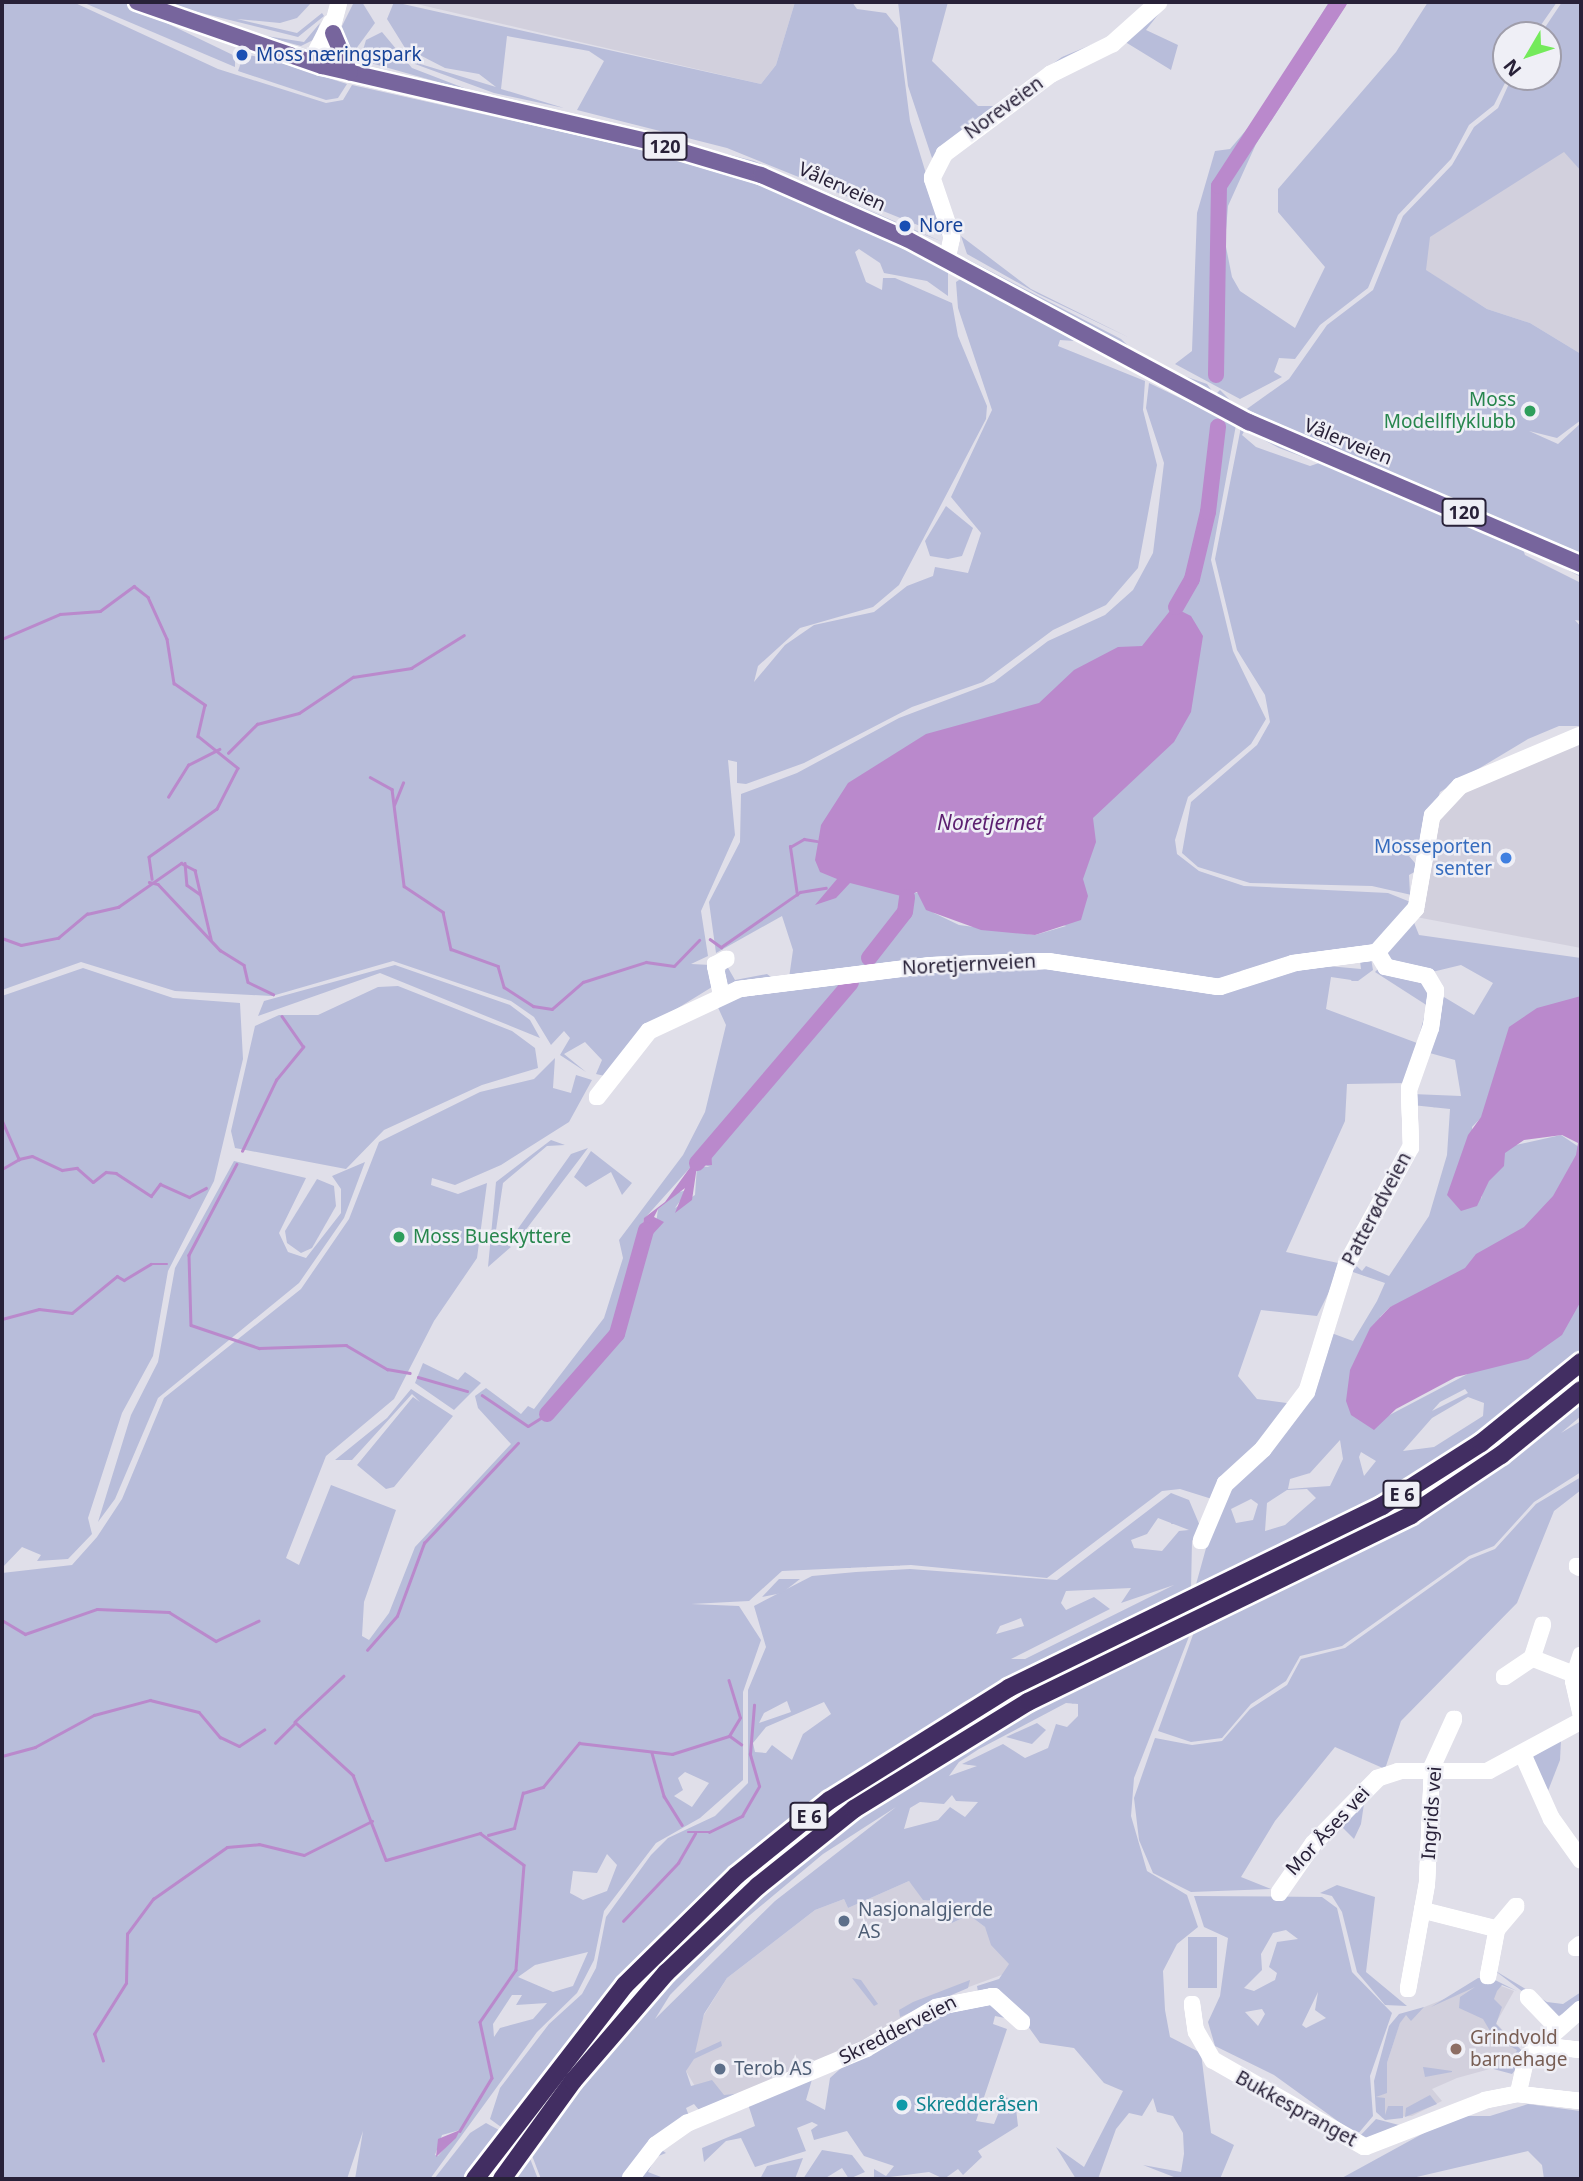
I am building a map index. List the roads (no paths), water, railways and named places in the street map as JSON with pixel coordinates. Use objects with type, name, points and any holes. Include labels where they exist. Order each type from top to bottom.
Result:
[{"type":"highway","name":"E 6","points":[[475,2179],[515,2123],[625,1985],[699,1910],[800,1823],[957,1717],[1432,1476],[1581,1362]]},
{"type":"highway","name":"E 6","points":[[502,2179],[533,2136],[666,1973],[808,1844],[975,1731],[1411,1515],[1501,1455],[1581,1390]]},
{"type":"main road","name":"Vålerveien","points":[[137,2],[317,64],[718,161],[829,202],[947,260],[1130,363],[1248,422],[1581,564]]},
{"type":"main road","points":[[332,28],[350,73]]},
{"type":"main road","name":"Vålerveien","points":[[1564,557],[1581,570]]},
{"type":"street","points":[[317,64],[339,2]]},
{"type":"street","name":"Noreveien","points":[[947,260],[952,237],[932,178],[944,154],[1051,74],[1112,44],[1159,2]]},
{"type":"street","points":[[1377,952],[1416,908],[1430,823],[1445,798],[1460,786],[1581,736]]},
{"type":"street","name":"Noretjernveien","points":[[597,1097],[643,1037],[721,993],[783,978],[932,965],[1047,961],[1219,987],[1294,963],[1377,952]]},
{"type":"street","name":"Patterødveien","points":[[1201,1541],[1225,1484],[1263,1449],[1307,1391],[1346,1265],[1411,1147],[1409,1089],[1431,1027],[1436,991],[1427,976],[1386,967],[1377,952]]},
{"type":"street","points":[[721,993],[715,965],[726,959]]},
{"type":"street","points":[[1504,1676],[1532,1658],[1544,1625]]},
{"type":"street","points":[[1581,1655],[1573,1674],[1581,1715]]},
{"type":"street","points":[[1532,1658],[1573,1674]]},
{"type":"street","name":"Ingrids vei","points":[[1408,1989],[1422,1910],[1432,1774],[1454,1719]]},
{"type":"street","name":"Mor Åses vei","points":[[1279,1894],[1313,1844],[1378,1778],[1399,1771],[1432,1774],[1479,1773],[1523,1755],[1581,1721]]},
{"type":"street","points":[[1523,1755],[1551,1818],[1581,1860]]},
{"type":"street","points":[[1488,1976],[1497,1929],[1516,1906]]},
{"type":"street","points":[[1422,1910],[1497,1929]]},
{"type":"street","name":"Skredderveien","points":[[630,2179],[656,2145],[688,2123],[865,2049],[937,2007],[993,1996],[1022,2022]]},
{"type":"street","points":[[1528,1997],[1556,2026]]},
{"type":"street","name":"Bukkespranget","points":[[1192,2004],[1199,2039],[1213,2060],[1365,2147],[1467,2105],[1518,2094],[1581,2101]]},
{"type":"street","points":[[1518,2094],[1520,2067],[1556,2026],[1581,2009]]},
{"type":"street","points":[[1537,2045],[1581,2050]]},
{"type":"water","name":"Noretjernet","points":[[1173,607],[1191,616],[1203,636],[1191,712],[1174,742],[1093,818],[1096,842],[1083,879],[1088,896],[1081,920],[1035,935],[981,930],[926,910],[917,892],[905,897],[850,883],[836,898],[815,905],[837,879],[820,872],[815,860],[821,825],[848,783],[926,734],[1039,703],[1074,670],[1118,647],[1142,646]]},
{"type":"water","points":[[1581,996],[1581,1301],[1562,1335],[1528,1359],[1456,1377],[1396,1409],[1374,1430],[1351,1415],[1346,1401],[1350,1370],[1370,1328],[1390,1307],[1465,1268],[1476,1254],[1524,1227],[1553,1196],[1576,1155],[1578,1143],[1562,1135],[1524,1140],[1505,1153],[1504,1166],[1489,1181],[1477,1206],[1461,1211],[1447,1195],[1468,1135],[1481,1117],[1509,1027],[1537,1008]]},
{"type":"water","points":[[711,1149],[712,1165],[697,1166],[692,1200],[675,1213],[685,1188],[658,1209],[654,1217],[664,1222],[639,1249],[644,1218],[665,1202],[702,1151]]},
{"type":"water","points":[[460,2130],[456,2138],[436,2157],[438,2139]]},
{"type":"waterway","points":[[1216,375],[1219,186],[1339,2]]},
{"type":"waterway","points":[[1176,607],[1192,579],[1208,512],[1218,427]]},
{"type":"waterway","points":[[2,639],[60,614],[100,611],[134,586],[148,597],[167,639],[174,683],[205,705],[198,736],[238,768],[217,809],[149,857],[152,879]]},
{"type":"waterway","points":[[228,753],[257,724],[299,713],[353,677],[411,668],[464,635]]},
{"type":"waterway","points":[[168,797],[188,765],[219,749]]},
{"type":"waterway","points":[[370,777],[392,789],[404,886],[443,912],[451,949],[498,966],[504,987],[533,1006],[552,1009],[583,982],[646,962],[674,966],[699,940]]},
{"type":"waterway","points":[[394,805],[403,783]]},
{"type":"waterway","points":[[797,895],[790,847],[804,839],[817,841]]},
{"type":"waterway","points":[[2,938],[21,945],[58,938],[87,914],[118,907],[181,863],[195,870],[211,939]]},
{"type":"waterway","points":[[185,863],[187,885],[200,894]]},
{"type":"waterway","points":[[149,882],[158,884],[220,950],[244,965],[248,982],[273,994]]},
{"type":"waterway","points":[[710,939],[721,947],[800,892],[826,888]]},
{"type":"waterway","points":[[869,958],[905,912],[907,897]]},
{"type":"waterway","points":[[697,1163],[851,983]]},
{"type":"waterway","points":[[242,1151],[276,1080],[303,1047],[282,1017]]},
{"type":"waterway","points":[[2,1120],[19,1159],[32,1156],[62,1170],[77,1168],[93,1182],[106,1172],[116,1173],[151,1196],[160,1184],[189,1197],[206,1188]]},
{"type":"waterway","points":[[2,1169],[19,1159]]},
{"type":"waterway","points":[[237,1164],[189,1255],[191,1325],[259,1348],[346,1345],[387,1369],[410,1373]]},
{"type":"waterway","points":[[547,1414],[617,1334],[646,1230]]},
{"type":"waterway","points":[[2,1319],[39,1309],[72,1313],[117,1276],[124,1280],[151,1264],[167,1264]]},
{"type":"waterway","points":[[418,1377],[467,1391]]},
{"type":"waterway","points":[[482,1395],[528,1426],[547,1414]]},
{"type":"waterway","points":[[367,1650],[397,1616],[424,1543],[518,1443]]},
{"type":"waterway","points":[[2,1620],[25,1634],[97,1609],[169,1612],[216,1641],[258,1621]]},
{"type":"waterway","points":[[344,1676],[295,1722],[353,1775],[386,1860],[480,1833],[524,1865],[516,1970],[480,2022],[492,2078],[460,2131]]},
{"type":"waterway","points":[[488,1835],[514,1828],[523,1793],[543,1787],[579,1743],[672,1754],[729,1736],[740,1718],[729,1681]]},
{"type":"waterway","points":[[2,1756],[35,1747],[94,1715],[150,1700],[199,1712],[220,1737],[239,1746],[264,1730]]},
{"type":"waterway","points":[[688,1832],[709,1832],[742,1816],[759,1786],[750,1754],[754,1705]]},
{"type":"waterway","points":[[275,1743],[295,1723]]},
{"type":"waterway","points":[[730,1736],[741,1744]]},
{"type":"waterway","points":[[652,1753],[664,1796],[682,1825]]},
{"type":"waterway","points":[[103,2061],[94,2034],[126,1983],[127,1934],[153,1899],[227,1847],[259,1844],[304,1855],[372,1821]]},
{"type":"waterway","points":[[623,1921],[678,1863],[695,1834]]},
{"type":"place","name":"Moss næringspark","points":[[242,55]]},
{"type":"place","name":"Nore","points":[[905,226]]},
{"type":"place","name":"Moss Modellflyklubb","points":[[1530,411]]},
{"type":"place","name":"Mosseporten senter","points":[[1506,858]]},
{"type":"place","name":"Moss Bueskyttere","points":[[399,1237]]},
{"type":"place","name":"Nasjonalgjerde AS","points":[[844,1921]]},
{"type":"place","name":"Grindvold barnehage","points":[[1456,2049]]},
{"type":"place","name":"Terob AS","points":[[720,2069]]},
{"type":"place","name":"Skredderåsen","points":[[902,2105]]}]
